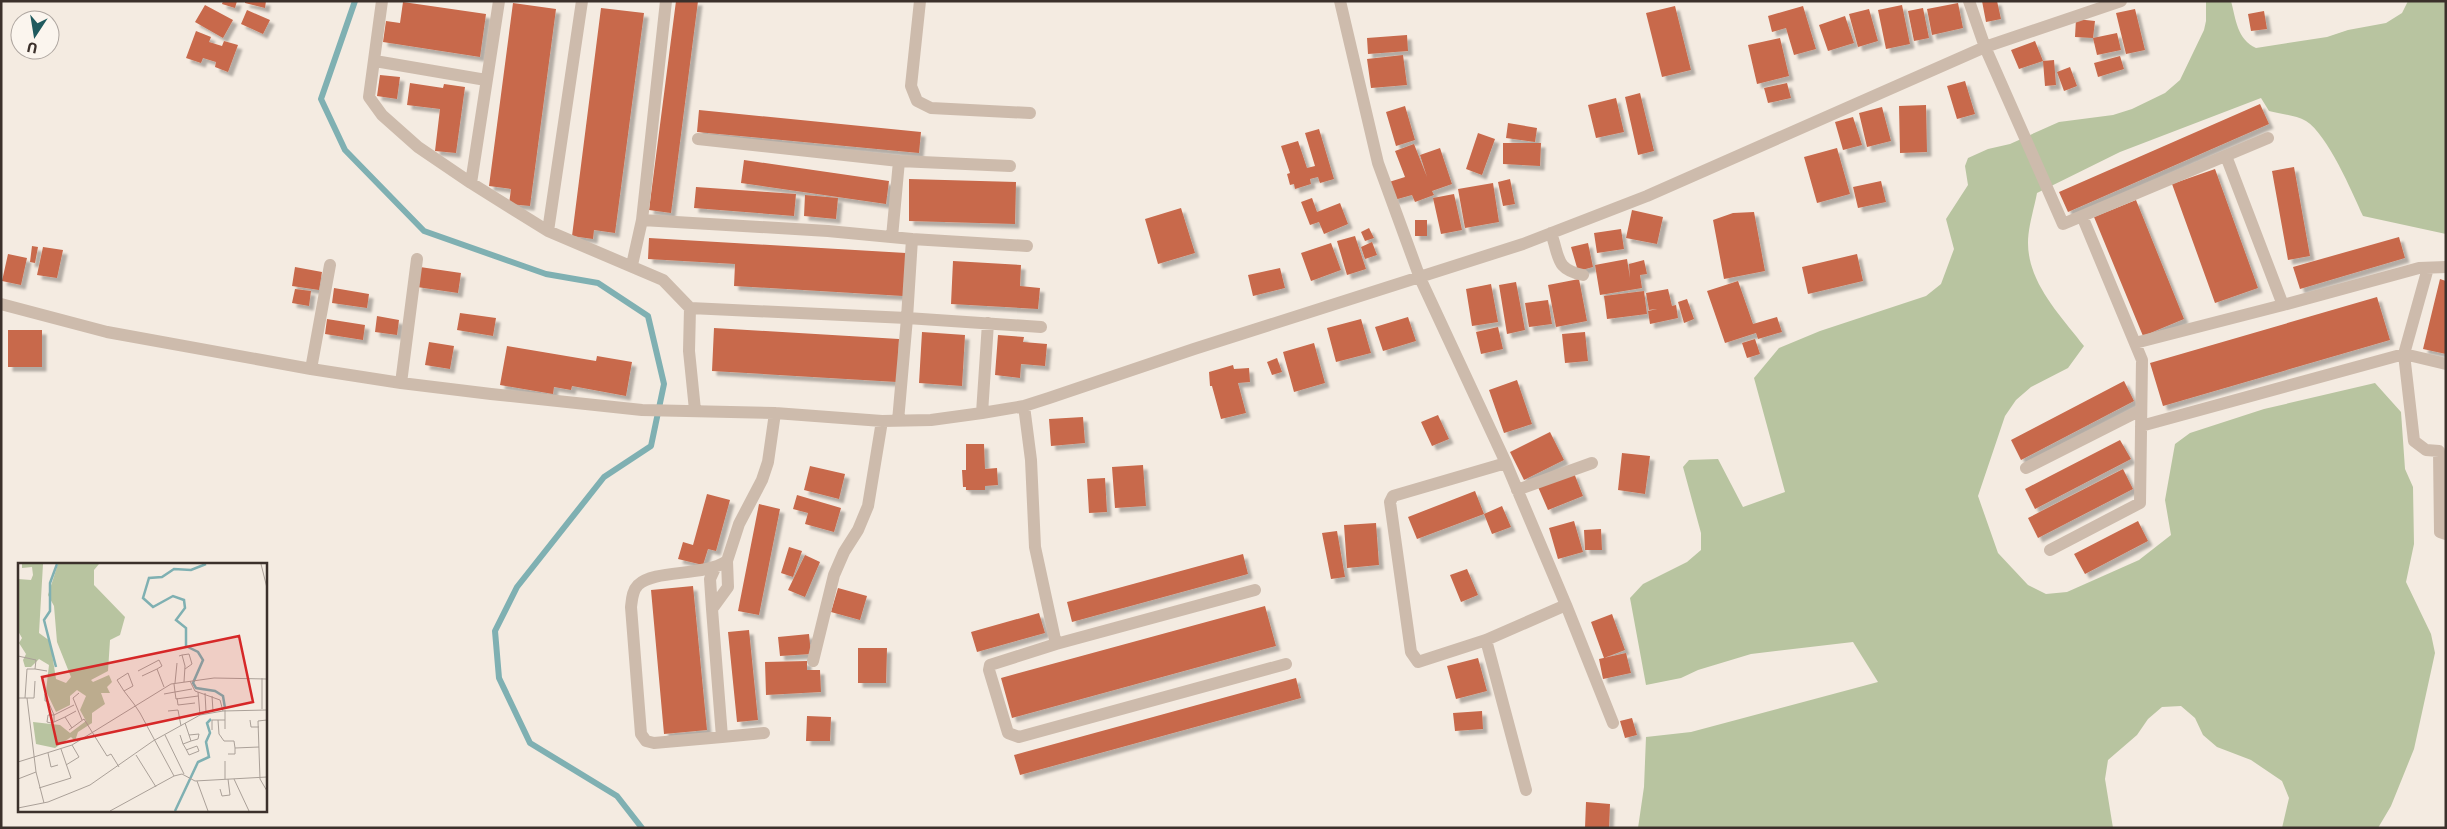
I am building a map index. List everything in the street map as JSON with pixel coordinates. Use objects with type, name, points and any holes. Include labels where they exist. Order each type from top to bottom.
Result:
[{"type":"street","points":[[382,1],[376,61],[369,97],[382,115],[418,147],[471,183],[548,230],[663,280],[690,308],[1040,326]]},
{"type":"street","points":[[471,183],[499,1]]},
{"type":"street","points":[[548,230],[582,1]]},
{"type":"street","points":[[632,265],[642,220],[666,1]]},
{"type":"street","points":[[920,1],[911,86],[917,101],[931,108],[1030,113]]},
{"type":"street","points":[[1340,1],[1378,163],[1420,278],[1506,464],[1566,605],[1612,723]]},
{"type":"street","points":[[1969,1],[1985,47],[2063,224],[2268,138]]},
{"type":"street","points":[[1,304],[107,332],[401,384],[674,412],[695,410],[775,413],[882,421],[931,420],[982,413],[1024,406],[1420,278],[1551,233],[1647,196],[1985,47],[2120,1]]},
{"type":"street","points":[[376,61],[486,80]]},
{"type":"street","points":[[698,139],[899,161],[1010,166]]},
{"type":"street","points":[[2226,156],[2283,305]]},
{"type":"street","points":[[892,238],[899,161]]},
{"type":"street","points":[[2050,550],[2140,504],[2142,360],[2082,216]]},
{"type":"street","points":[[642,220],[828,231],[892,238],[1028,246]]},
{"type":"street","points":[[1551,233],[1563,268],[1568,272],[1583,275]]},
{"type":"street","points":[[898,421],[912,239]]},
{"type":"street","points":[[401,384],[417,259]]},
{"type":"street","points":[[311,369],[330,265]]},
{"type":"street","points":[[2135,343],[2419,268],[2446,267]]},
{"type":"street","points":[[2428,268],[2404,354],[2414,441],[2426,450],[2442,452],[2440,532],[2446,534]]},
{"type":"street","points":[[690,308],[689,351],[695,410]]},
{"type":"street","points":[[982,413],[988,323]]},
{"type":"street","points":[[2141,426],[2404,354],[2446,364]]},
{"type":"street","points":[[1024,406],[1031,460],[1036,547],[1056,644]]},
{"type":"street","points":[[2026,468],[2141,410]]},
{"type":"street","points":[[712,609],[728,587],[726,561],[739,524],[762,480],[768,462],[775,413]]},
{"type":"street","points":[[813,661],[834,575],[844,552],[858,530],[868,506],[882,421]]},
{"type":"street","points":[[1517,490],[1592,463]]},
{"type":"street","points":[[1506,464],[1394,496],[1390,502],[1411,652],[1418,662],[1423,662],[1486,640],[1566,605]]},
{"type":"street","points":[[726,561],[716,568],[649,579],[638,585],[633,593],[631,607],[641,734],[646,741],[654,743],[764,733]]},
{"type":"street","points":[[716,568],[710,579],[709,592],[722,737]]},
{"type":"street","points":[[1255,590],[1056,644],[990,665],[989,670],[1008,733],[1013,737],[1127,709],[1286,664]]},
{"type":"street","points":[[1486,640],[1526,790]]},
{"type":"green space","points":[[2206,1],[2231,1],[2241,34],[2245,40],[2256,48],[2327,37],[2348,30],[2386,23],[2402,13],[2408,1],[2446,1],[2446,234],[2363,216],[2339,165],[2323,138],[2302,119],[2269,111],[2261,98],[2120,152],[2037,193],[2028,237],[2029,258],[2047,298],[2084,346],[2068,368],[2031,387],[2016,400],[2005,416],[1978,496],[1998,553],[2028,585],[2046,594],[2067,592],[2139,560],[2171,535],[2165,500],[2175,444],[2190,433],[2264,409],[2375,383],[2401,412],[2405,469],[2413,487],[2414,544],[2406,582],[2431,634],[2435,653],[2414,749],[2391,806],[2378,828],[2282,828],[2289,798],[2282,781],[2251,760],[2217,747],[2203,735],[2195,718],[2181,706],[2162,707],[2148,719],[2137,735],[2108,760],[2105,779],[2113,828],[1638,828],[1644,787],[1646,737],[1691,732],[1878,682],[1853,642],[1751,654],[1698,670],[1681,678],[1646,685],[1630,598],[1643,584],[1687,562],[1701,550],[1701,533],[1683,467],[1689,460],[1718,459],[1743,507],[1785,492],[1754,378],[1779,348],[1820,331],[1926,296],[1941,284],[1954,249],[1946,219],[1968,185],[1965,166],[1968,158],[1988,149],[2010,144],[2059,122],[2113,115],[2132,109],[2165,93],[2180,80],[2204,30]]},
{"type":"building","points":[[223,1],[237,1],[235,8],[222,4]]},
{"type":"building","points":[[245,1],[266,1],[265,8],[245,3]]},
{"type":"building","points":[[676,1],[698,1],[671,213],[649,210]]},
{"type":"building","points":[[1982,1],[1997,1],[2001,19],[1986,22]]},
{"type":"building","points":[[403,2],[486,14],[480,57],[383,42],[386,21],[400,23]]},
{"type":"building","points":[[513,3],[556,9],[530,206],[509,204],[511,189],[489,186]]},
{"type":"building","points":[[1958,3],[1963,28],[1932,35],[1927,9]]},
{"type":"building","points":[[205,5],[233,20],[223,38],[195,22]]},
{"type":"building","points":[[1902,5],[1910,44],[1886,49],[1878,10]]},
{"type":"building","points":[[1675,6],[1691,70],[1662,77],[1646,13]]},
{"type":"building","points":[[1803,6],[1816,49],[1794,55],[1786,28],[1772,32],[1768,16]]},
{"type":"building","points":[[601,8],[644,13],[615,233],[594,230],[593,239],[572,236]]},
{"type":"building","points":[[1923,8],[1929,38],[1914,41],[1908,11]]},
{"type":"building","points":[[1869,9],[1878,41],[1858,47],[1849,14]]},
{"type":"building","points":[[2135,9],[2145,50],[2126,54],[2116,13]]},
{"type":"building","points":[[247,10],[270,20],[263,34],[241,24]]},
{"type":"building","points":[[2264,11],[2267,29],[2251,31],[2248,14]]},
{"type":"building","points":[[1845,16],[1854,43],[1828,51],[1819,25]]},
{"type":"building","points":[[2076,19],[2095,21],[2093,38],[2075,37]]},
{"type":"building","points":[[196,31],[211,37],[209,42],[222,46],[224,41],[238,45],[228,72],[215,67],[216,62],[203,58],[201,63],[186,58]]},
{"type":"building","points":[[2117,33],[2121,50],[2097,55],[2093,38]]},
{"type":"building","points":[[1407,35],[1408,51],[1368,54],[1367,38]]},
{"type":"building","points":[[1780,38],[1789,76],[1757,84],[1748,45]]},
{"type":"building","points":[[2035,41],[2043,61],[2019,69],[2011,50]]},
{"type":"building","points":[[1403,55],[1407,85],[1371,88],[1367,59]]},
{"type":"building","points":[[2120,56],[2124,69],[2098,77],[2094,63]]},
{"type":"building","points":[[2054,60],[2056,85],[2045,86],[2043,61]]},
{"type":"building","points":[[2070,67],[2077,86],[2064,91],[2057,72]]},
{"type":"building","points":[[380,75],[400,77],[397,99],[377,96]]},
{"type":"building","points":[[1965,81],[1975,114],[1957,119],[1947,86]]},
{"type":"building","points":[[410,83],[443,88],[444,84],[465,87],[456,153],[435,151],[440,109],[407,105]]},
{"type":"building","points":[[1787,83],[1791,98],[1768,103],[1764,88]]},
{"type":"building","points":[[1640,93],[1654,151],[1638,155],[1625,97]]},
{"type":"building","points":[[1616,98],[1624,132],[1596,138],[1588,105]]},
{"type":"building","points":[[2260,104],[2269,124],[2068,212],[2059,192]]},
{"type":"building","points":[[1926,105],[1927,152],[1900,153],[1899,106]]},
{"type":"building","points":[[1405,106],[1415,140],[1396,146],[1386,112]]},
{"type":"building","points":[[1882,107],[1891,141],[1867,147],[1859,113]]},
{"type":"building","points":[[699,110],[921,132],[919,153],[697,132]]},
{"type":"building","points":[[1853,117],[1862,145],[1843,150],[1835,122]]},
{"type":"building","points":[[1508,123],[1537,128],[1535,142],[1506,138]]},
{"type":"building","points":[[1319,129],[1334,179],[1320,183],[1318,177],[1310,179],[1311,184],[1295,189],[1294,184],[1290,185],[1287,174],[1290,173],[1281,146],[1298,141],[1307,168],[1315,166],[1305,133]]},
{"type":"building","points":[[1478,133],[1495,139],[1482,175],[1466,169]]},
{"type":"building","points":[[1503,143],[1541,143],[1540,166],[1503,164]]},
{"type":"building","points":[[1414,144],[1427,177],[1420,155],[1440,148],[1452,184],[1432,191],[1434,195],[1415,202],[1412,195],[1394,200],[1389,182],[1405,177],[1395,151]]},
{"type":"building","points":[[1837,148],[1850,194],[1817,203],[1804,157]]},
{"type":"building","points":[[744,160],[889,181],[886,204],[741,183]]},
{"type":"building","points":[[2294,167],[2310,256],[2288,260],[2272,171]]},
{"type":"building","points":[[2215,169],[2258,288],[2215,303],[2172,184]]},
{"type":"building","points":[[909,179],[1016,182],[1015,224],[909,221]]},
{"type":"building","points":[[1510,179],[1515,204],[1503,206],[1498,182]]},
{"type":"building","points":[[1881,181],[1886,202],[1858,208],[1853,187]]},
{"type":"building","points":[[1493,183],[1499,222],[1465,228],[1458,189]]},
{"type":"building","points":[[696,187],[796,194],[794,216],[694,208]]},
{"type":"building","points":[[1454,194],[1462,230],[1441,234],[1433,198]]},
{"type":"building","points":[[805,195],[838,198],[836,219],[804,216]]},
{"type":"building","points":[[1312,198],[1317,212],[1340,203],[1348,224],[1324,234],[1319,222],[1310,225],[1301,202]]},
{"type":"building","points":[[2136,200],[2184,319],[2143,336],[2094,217]]},
{"type":"building","points":[[1181,208],[1195,253],[1158,264],[1145,219]]},
{"type":"building","points":[[1632,210],[1663,217],[1657,244],[1626,238]]},
{"type":"building","points":[[1754,212],[1765,271],[1724,279],[1713,220],[1733,213]]},
{"type":"building","points":[[1415,220],[1427,220],[1427,236],[1415,236]]},
{"type":"building","points":[[1369,228],[1374,238],[1365,241],[1361,232]]},
{"type":"building","points":[[1621,229],[1624,249],[1597,253],[1594,233]]},
{"type":"building","points":[[1355,236],[1366,269],[1347,275],[1337,241]]},
{"type":"building","points":[[2399,237],[2405,258],[2300,289],[2293,267]]},
{"type":"building","points":[[649,238],[906,253],[903,296],[734,286],[735,264],[648,259]]},
{"type":"building","points":[[1372,242],[1377,255],[1365,259],[1361,247]]},
{"type":"building","points":[[1331,243],[1341,270],[1311,281],[1301,253]]},
{"type":"building","points":[[1588,243],[1593,267],[1578,271],[1571,247]]},
{"type":"building","points":[[32,246],[38,247],[35,263],[30,262]]},
{"type":"building","points":[[43,247],[63,250],[57,278],[37,275]]},
{"type":"building","points":[[8,254],[27,258],[21,285],[2,281]]},
{"type":"building","points":[[1857,254],[1863,281],[1808,294],[1802,267]]},
{"type":"building","points":[[1627,259],[1630,278],[1629,264],[1644,260],[1647,274],[1640,275],[1642,288],[1600,295],[1595,265]]},
{"type":"building","points":[[953,261],[1021,265],[1020,286],[1040,288],[1038,309],[951,304]]},
{"type":"building","points":[[295,267],[322,272],[319,290],[292,286]]},
{"type":"building","points":[[420,267],[461,273],[458,293],[417,287]]},
{"type":"building","points":[[1280,268],[1285,288],[1253,296],[1248,275]]},
{"type":"building","points":[[1579,279],[1587,321],[1556,327],[1548,285]]},
{"type":"building","points":[[2440,279],[2446,281],[2446,354],[2423,349]]},
{"type":"building","points":[[1738,281],[1753,324],[1777,317],[1782,332],[1758,339],[1756,333],[1725,343],[1707,291]]},
{"type":"building","points":[[1516,282],[1525,330],[1507,334],[1499,285]]},
{"type":"building","points":[[1491,284],[1498,322],[1472,326],[1466,289]]},
{"type":"building","points":[[334,288],[369,294],[367,308],[332,303]]},
{"type":"building","points":[[295,289],[311,291],[309,306],[292,303]]},
{"type":"building","points":[[1668,289],[1672,306],[1676,305],[1678,318],[1650,324],[1648,311],[1657,309],[1649,310],[1646,293]]},
{"type":"building","points":[[1644,291],[1647,314],[1607,319],[1604,296]]},
{"type":"building","points":[[2377,297],[2390,340],[2163,406],[2150,363]]},
{"type":"building","points":[[1687,299],[1694,319],[1684,323],[1678,302]]},
{"type":"building","points":[[1548,300],[1552,324],[1529,327],[1525,303]]},
{"type":"building","points":[[460,313],[496,318],[493,336],[457,330]]},
{"type":"building","points":[[377,316],[399,320],[397,335],[375,332]]},
{"type":"building","points":[[1408,317],[1416,341],[1383,351],[1375,327]]},
{"type":"building","points":[[327,319],[365,325],[363,340],[325,334]]},
{"type":"building","points":[[1361,319],[1371,353],[1336,362],[1327,328]]},
{"type":"building","points":[[1498,327],[1503,349],[1481,354],[1476,332]]},
{"type":"building","points":[[714,328],[899,339],[897,382],[712,371]]},
{"type":"building","points":[[8,330],[42,330],[42,367],[8,367]]},
{"type":"building","points":[[922,332],[965,335],[962,386],[919,383]]},
{"type":"building","points":[[1585,332],[1588,361],[1565,363],[1562,334]]},
{"type":"building","points":[[998,335],[1024,337],[1023,342],[1047,344],[1045,366],[1021,364],[1020,378],[995,375]]},
{"type":"building","points":[[1755,339],[1760,354],[1747,358],[1742,343]]},
{"type":"building","points":[[429,342],[454,346],[450,369],[425,365]]},
{"type":"building","points":[[1314,343],[1325,383],[1294,392],[1283,352]]},
{"type":"building","points":[[507,346],[596,361],[597,356],[632,362],[626,396],[572,386],[571,390],[554,387],[553,394],[500,385]]},
{"type":"building","points":[[1277,358],[1282,372],[1272,375],[1267,362]]},
{"type":"building","points":[[1233,365],[1234,369],[1249,368],[1250,382],[1238,383],[1246,413],[1221,419],[1212,386],[1210,386],[1209,372]]},
{"type":"building","points":[[1517,380],[1532,424],[1504,433],[1489,390]]},
{"type":"building","points":[[2124,381],[2134,401],[2021,460],[2011,440]]},
{"type":"building","points":[[1438,415],[1449,439],[1432,446],[1421,422]]},
{"type":"building","points":[[1083,417],[1085,443],[1051,446],[1049,419]]},
{"type":"building","points":[[1550,432],[1564,460],[1524,480],[1510,452]]},
{"type":"building","points":[[2120,440],[2131,459],[2035,509],[2025,489]]},
{"type":"building","points":[[966,444],[984,444],[985,469],[997,468],[998,485],[985,486],[985,490],[966,490],[966,487],[963,487],[962,470],[966,470]]},
{"type":"building","points":[[1622,453],[1650,456],[1645,494],[1618,490]]},
{"type":"building","points":[[1143,465],[1146,506],[1115,508],[1112,467]]},
{"type":"building","points":[[810,466],[845,474],[839,499],[804,490]]},
{"type":"building","points":[[2123,469],[2133,489],[2038,538],[2028,518]]},
{"type":"building","points":[[1574,473],[1583,496],[1548,510],[1538,487]]},
{"type":"building","points":[[1105,478],[1107,512],[1089,513],[1087,479]]},
{"type":"building","points":[[1475,491],[1484,514],[1417,539],[1408,517]]},
{"type":"building","points":[[707,494],[730,500],[716,551],[708,549],[703,565],[678,559],[683,542],[693,545]]},
{"type":"building","points":[[797,495],[841,508],[834,532],[805,524],[808,513],[793,509]]},
{"type":"building","points":[[759,504],[780,509],[759,615],[738,611]]},
{"type":"building","points":[[1502,506],[1511,527],[1492,534],[1484,514]]},
{"type":"building","points":[[1574,521],[1583,552],[1558,559],[1549,528]]},
{"type":"building","points":[[2138,521],[2148,541],[2085,574],[2074,554]]},
{"type":"building","points":[[1376,523],[1379,565],[1347,568],[1344,525]]},
{"type":"building","points":[[1601,529],[1602,550],[1585,550],[1584,530]]},
{"type":"building","points":[[1337,531],[1345,577],[1331,579],[1322,533]]},
{"type":"building","points":[[789,547],[802,551],[793,577],[781,573]]},
{"type":"building","points":[[1243,554],[1248,574],[1072,622],[1067,602]]},
{"type":"building","points":[[805,555],[820,562],[805,597],[788,590]]},
{"type":"building","points":[[1467,569],[1478,595],[1461,602],[1450,575]]},
{"type":"building","points":[[693,586],[707,730],[664,734],[651,590]]},
{"type":"building","points":[[838,588],[867,596],[860,620],[831,612]]},
{"type":"building","points":[[1265,606],[1276,646],[1012,718],[1001,678]]},
{"type":"building","points":[[1039,613],[1045,633],[977,652],[971,632]]},
{"type":"building","points":[[1612,614],[1625,650],[1604,658],[1591,622]]},
{"type":"building","points":[[749,630],[758,720],[737,722],[728,632]]},
{"type":"building","points":[[809,634],[811,654],[780,656],[778,637]]},
{"type":"building","points":[[858,648],[887,648],[886,683],[858,683]]},
{"type":"building","points":[[1626,653],[1631,673],[1603,679],[1599,659]]},
{"type":"building","points":[[1478,658],[1487,691],[1456,699],[1447,666]]},
{"type":"building","points":[[807,661],[807,670],[820,670],[821,692],[766,695],[765,662]]},
{"type":"building","points":[[1296,678],[1301,698],[1020,775],[1014,755]]},
{"type":"building","points":[[1482,711],[1483,729],[1455,731],[1453,713]]},
{"type":"building","points":[[807,716],[831,717],[830,741],[806,741]]},
{"type":"building","points":[[1632,718],[1637,735],[1625,738],[1620,721]]},
{"type":"building","points":[[1586,802],[1610,804],[1609,828],[1585,828]]},
{"type":"waterway","points":[[355,1],[321,99],[345,150],[424,231],[546,274],[598,283],[648,316],[664,384],[651,446],[604,477],[517,587],[495,631],[499,678],[530,743],[617,796],[642,828]]}]
